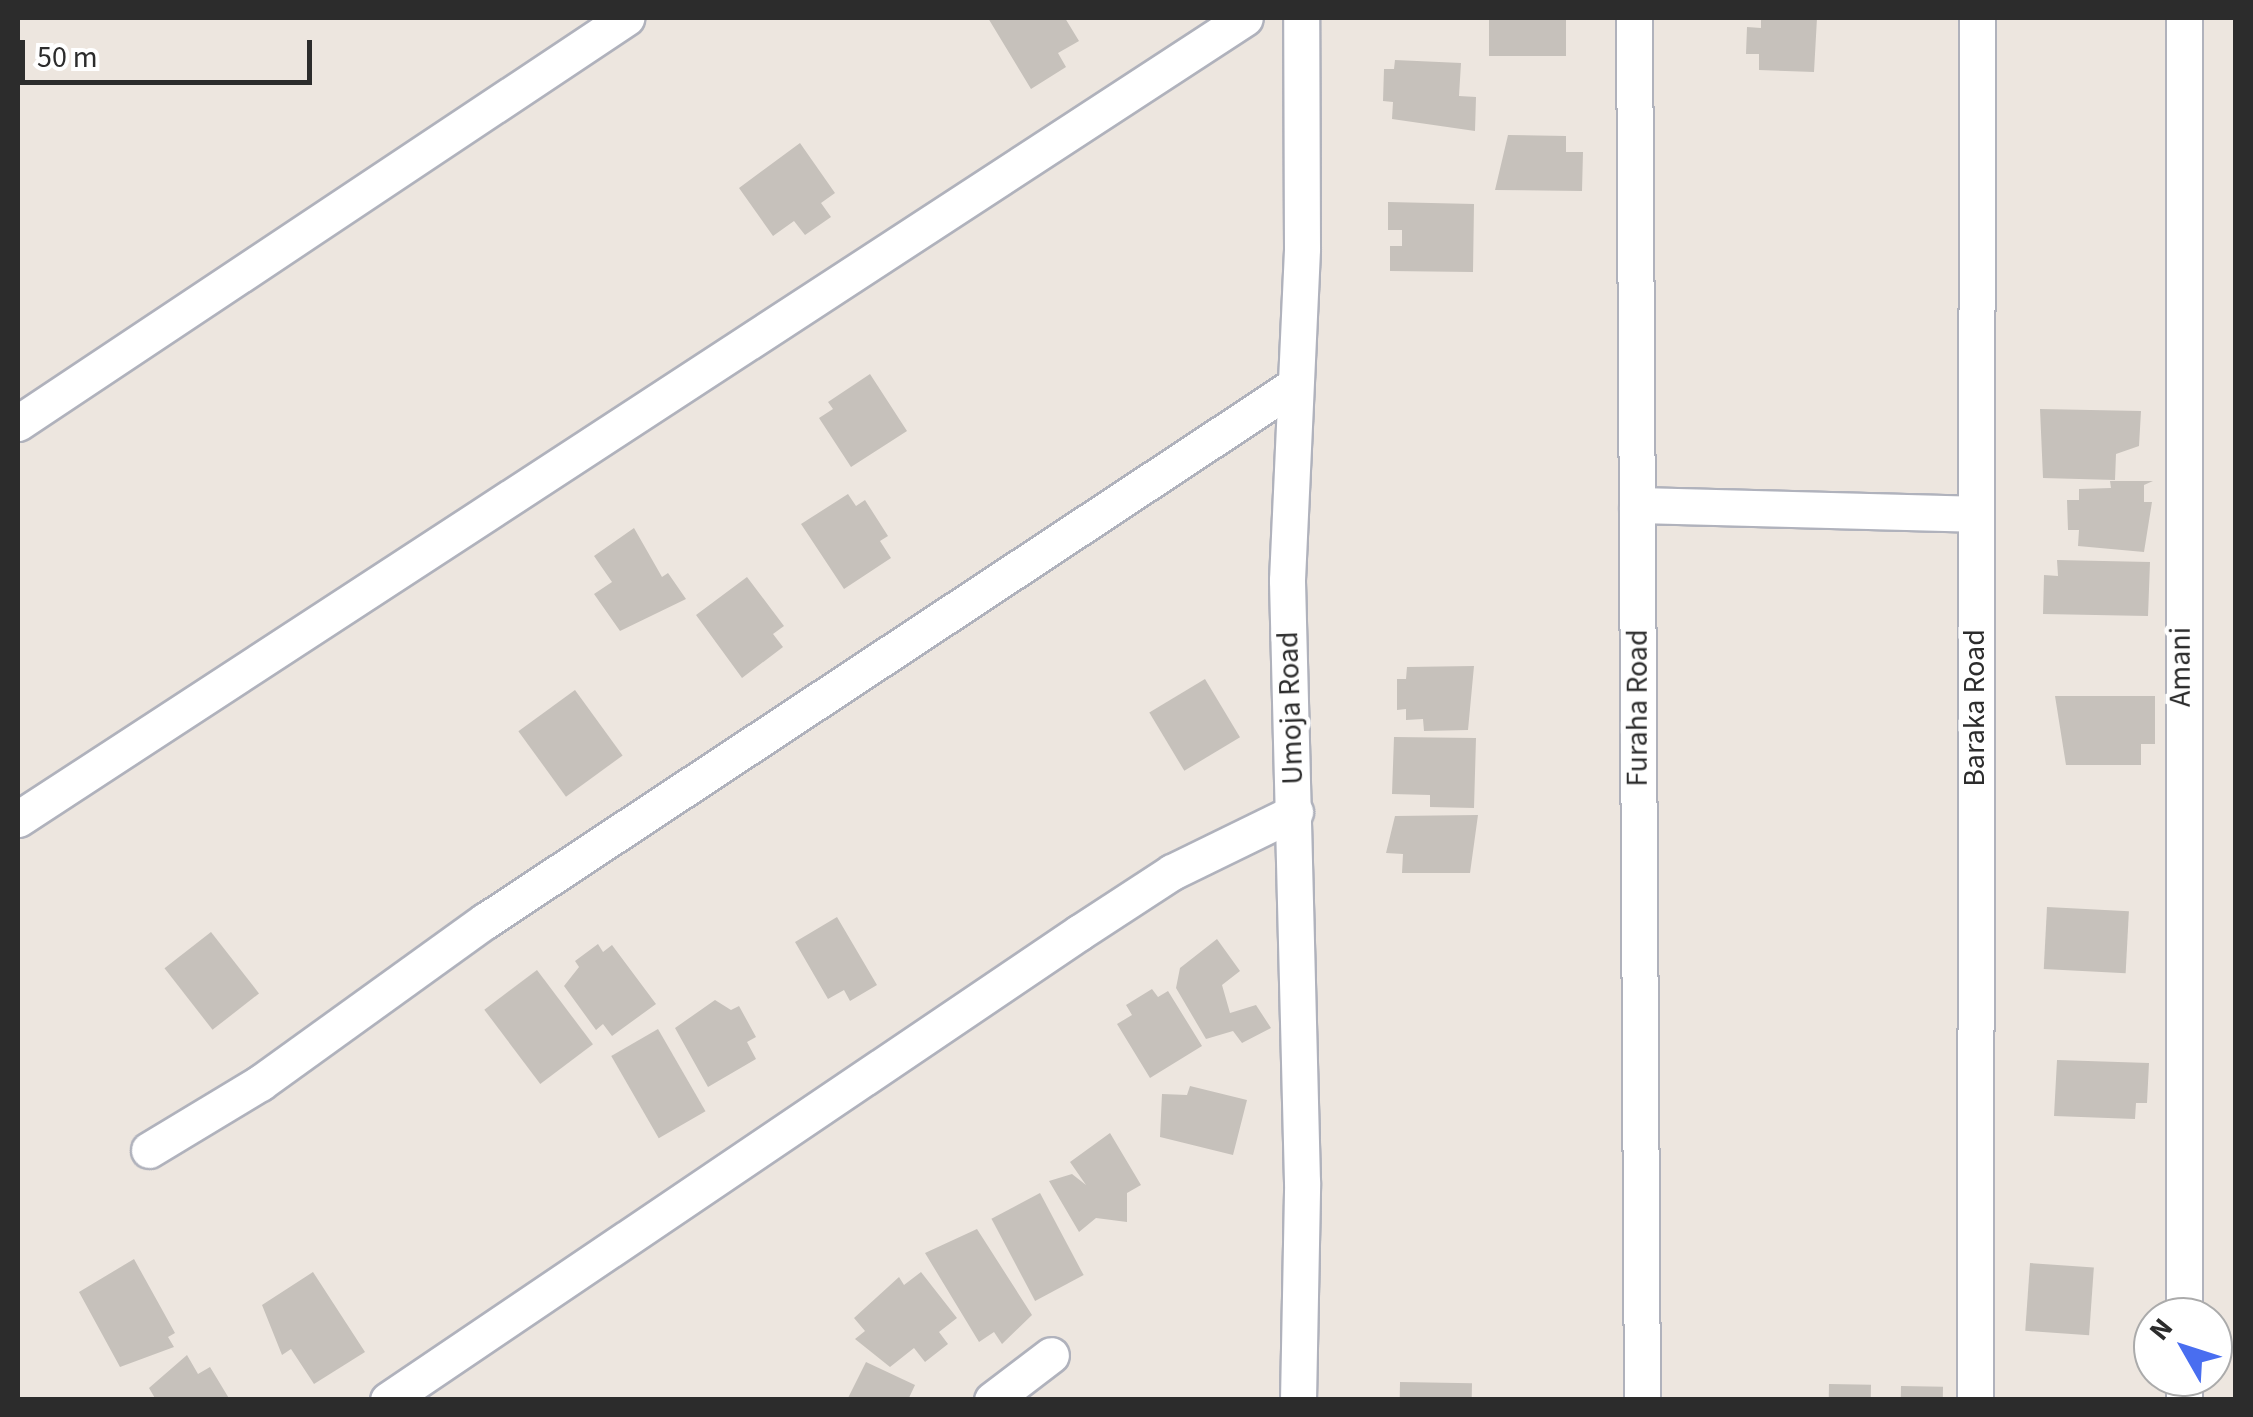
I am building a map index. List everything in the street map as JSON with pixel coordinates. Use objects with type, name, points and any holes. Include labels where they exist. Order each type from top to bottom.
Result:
[{"type":"street","points":[[18,423],[626,18]]},
{"type":"street","points":[[18,819],[1245,18]]},
{"type":"street","name":"Umoja Road","points":[[1298,1400],[1292,387],[1302,248],[1301,18]]},
{"type":"street","name":"Furaha Road","points":[[1634,18],[1642,1400]]},
{"type":"street","name":"Baraka Road","points":[[1974,1400],[1978,18]]},
{"type":"street","name":"Amani","points":[[2184,18],[2184,1297]]},
{"type":"street","points":[[149,1150],[260,1083],[485,921],[1292,387]]},
{"type":"street","points":[[1637,505],[1975,514]]},
{"type":"street","points":[[388,1400],[1172,872],[1294,812]]},
{"type":"street","points":[[992,1400],[1051,1356]]},
{"type":"building","points":[[988,18],[1065,18],[1079,41],[1058,53],[1066,67],[1031,89]]},
{"type":"building","points":[[1489,18],[1566,18],[1566,56],[1489,56]]},
{"type":"building","points":[[1761,18],[1817,18],[1814,72],[1759,70],[1759,54],[1746,54],[1747,27],[1761,28]]},
{"type":"building","points":[[1395,60],[1461,63],[1459,96],[1476,97],[1475,131],[1392,119],[1393,102],[1383,101],[1384,69],[1394,69]]},
{"type":"building","points":[[1508,135],[1566,136],[1566,152],[1583,152],[1582,191],[1495,190]]},
{"type":"building","points":[[800,143],[835,193],[821,203],[831,217],[805,235],[794,221],[773,236],[739,188]]},
{"type":"building","points":[[1388,202],[1474,204],[1473,272],[1390,271],[1390,246],[1402,246],[1402,230],[1388,230]]},
{"type":"building","points":[[870,374],[907,431],[851,467],[819,418],[833,409],[828,402]]},
{"type":"building","points":[[2040,409],[2141,411],[2139,446],[2116,454],[2115,480],[2043,478]]},
{"type":"building","points":[[2110,481],[2153,481],[2144,485],[2144,502],[2152,502],[2144,552],[2078,546],[2079,530],[2068,530],[2067,500],[2079,500],[2079,489],[2111,488]]},
{"type":"building","points":[[848,494],[856,506],[865,500],[888,536],[880,541],[891,558],[844,589],[801,524]]},
{"type":"building","points":[[634,528],[662,577],[668,573],[686,599],[620,631],[594,594],[612,582],[594,556]]},
{"type":"building","points":[[2057,560],[2150,562],[2148,616],[2043,614],[2044,575],[2058,576]]},
{"type":"building","points":[[747,577],[784,626],[773,634],[783,647],[742,678],[696,615]]},
{"type":"building","points":[[1474,666],[1468,730],[1424,731],[1423,719],[1406,720],[1406,709],[1397,710],[1397,679],[1406,679],[1407,667]]},
{"type":"building","points":[[1205,679],[1240,737],[1184,771],[1149,712]]},
{"type":"building","points":[[575,690],[623,756],[566,797],[518,731]]},
{"type":"building","points":[[2055,696],[2155,696],[2155,744],[2141,744],[2141,765],[2066,765]]},
{"type":"building","points":[[1394,737],[1476,738],[1474,808],[1430,807],[1430,795],[1392,794]]},
{"type":"building","points":[[1478,815],[1470,873],[1402,873],[1403,854],[1386,853],[1395,816]]},
{"type":"building","points":[[2047,907],[2129,911],[2126,973],[2044,969]]},
{"type":"building","points":[[837,917],[877,985],[850,1001],[844,990],[828,999],[795,942]]},
{"type":"building","points":[[211,932],[259,993],[213,1030],[165,968]]},
{"type":"building","points":[[1217,939],[1240,971],[1222,985],[1230,1013],[1256,1005],[1271,1028],[1242,1043],[1233,1031],[1206,1039],[1176,988],[1180,968]]},
{"type":"building","points":[[598,944],[603,952],[612,945],[656,1004],[612,1036],[603,1024],[596,1030],[564,986],[579,967],[575,961]]},
{"type":"building","points":[[537,970],[593,1044],[540,1084],[484,1010]]},
{"type":"building","points":[[1152,989],[1158,997],[1168,991],[1202,1046],[1150,1078],[1117,1024],[1132,1015],[1126,1005]]},
{"type":"building","points":[[715,1000],[731,1010],[739,1006],[756,1037],[747,1042],[756,1059],[708,1087],[675,1028]]},
{"type":"building","points":[[658,1029],[706,1111],[659,1138],[611,1056]]},
{"type":"building","points":[[2057,1060],[2149,1063],[2147,1103],[2136,1103],[2135,1119],[2054,1116]]},
{"type":"building","points":[[1190,1086],[1247,1100],[1233,1155],[1160,1137],[1162,1094],[1187,1095]]},
{"type":"building","points":[[1110,1133],[1141,1185],[1127,1193],[1127,1222],[1096,1218],[1079,1232],[1049,1181],[1072,1174],[1086,1185],[1070,1162]]},
{"type":"building","points":[[1040,1193],[1084,1275],[1035,1301],[991,1219]]},
{"type":"building","points":[[977,1229],[1032,1315],[1002,1344],[994,1332],[979,1342],[925,1253]]},
{"type":"building","points":[[134,1259],[175,1333],[168,1337],[174,1347],[120,1367],[79,1292]]},
{"type":"building","points":[[2030,1263],[2094,1267],[2089,1335],[2025,1331]]},
{"type":"building","points":[[313,1272],[365,1352],[314,1384],[291,1349],[282,1355],[262,1305]]},
{"type":"building","points":[[921,1272],[957,1318],[939,1332],[948,1344],[925,1362],[914,1348],[890,1367],[855,1339],[865,1331],[854,1318],[899,1277],[904,1285]]},
{"type":"building","points":[[187,1355],[198,1374],[210,1367],[230,1400],[156,1400],[149,1388]]},
{"type":"building","points":[[866,1362],[915,1385],[908,1400],[847,1400]]},
{"type":"building","points":[[1400,1382],[1472,1383],[1472,1400],[1400,1400]]},
{"type":"building","points":[[1829,1384],[1871,1385],[1871,1400],[1829,1400]]},
{"type":"building","points":[[1901,1386],[1943,1387],[1943,1400],[1901,1400]]}]
